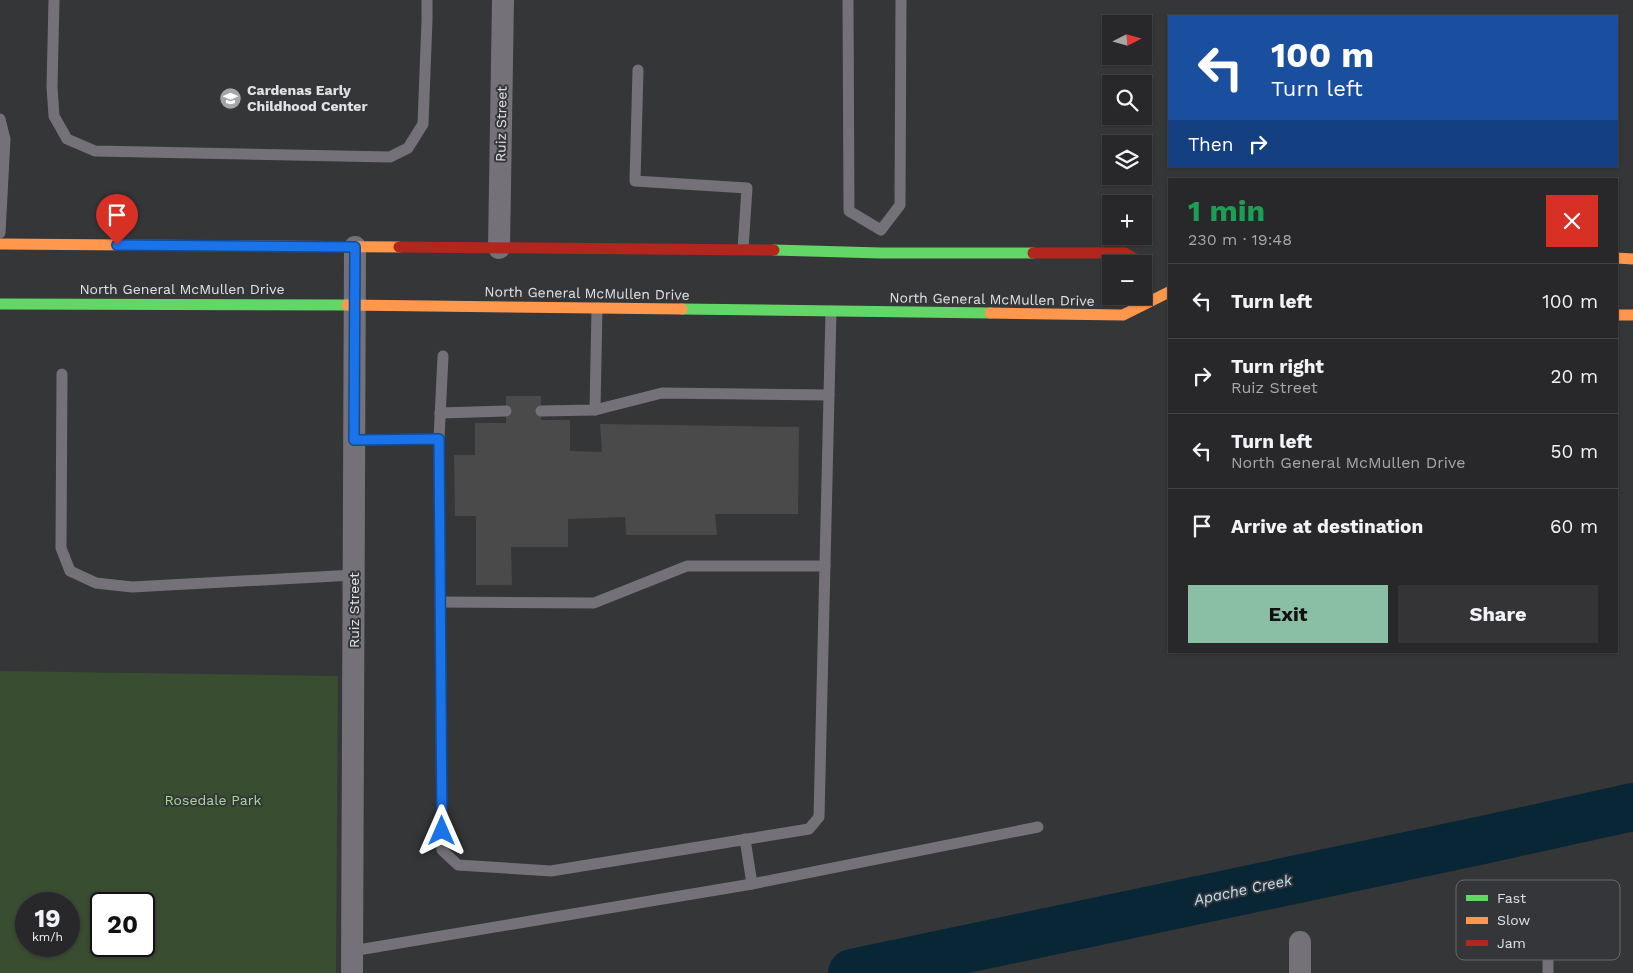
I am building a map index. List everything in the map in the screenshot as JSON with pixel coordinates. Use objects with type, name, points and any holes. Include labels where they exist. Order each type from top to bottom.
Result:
[{"type":"main road","points":[[0,244],[743,249],[881,241],[1125,253],[1128,255]]},
{"type":"main road","points":[[1618,258],[1633,258]]},
{"type":"main road","name":"North General McMullen Drive","points":[[0,304],[355,305],[1123,316],[1168,293]]},
{"type":"main road","points":[[1618,315],[1633,315]]},
{"type":"street","name":"Ruiz Street","points":[[499,248],[503,0]]},
{"type":"street","name":"Ruiz Street","points":[[352,962],[355,247]]},
{"type":"street","points":[[1300,942],[1300,973]]},
{"type":"lane","points":[[54,0],[52,87],[54,116],[67,140],[95,151],[390,157],[408,148],[423,124],[427,0]]},
{"type":"lane","points":[[848,0],[849,211],[881,241],[900,205],[901,0]]},
{"type":"lane","points":[[638,70],[635,182],[747,188],[743,249]]},
{"type":"lane","points":[[0,119],[4,139],[0,233]]},
{"type":"lane","points":[[596,410],[597,308]]},
{"type":"lane","points":[[443,356],[439,439],[442,850],[458,865],[550,871],[809,829],[819,817],[831,311]]},
{"type":"lane","points":[[62,374],[61,548],[70,571],[96,583],[132,588],[354,575]]},
{"type":"lane","points":[[541,411],[596,410],[662,393],[829,395]]},
{"type":"lane","points":[[440,413],[506,411]]},
{"type":"lane","points":[[354,440],[439,439]]},
{"type":"lane","points":[[440,602],[594,603],[687,566],[825,566]]},
{"type":"lane","points":[[352,962],[1038,827]]},
{"type":"lane","points":[[745,839],[752,884]]},
{"type":"lane","points":[[1548,960],[1548,973]]},
{"type":"green space","name":"Rosedale Park","points":[[0,671],[338,676],[336,973],[0,973]]},
{"type":"building","points":[[506,396],[541,396],[541,420],[570,420],[570,451],[602,452],[600,424],[799,427],[798,514],[715,514],[717,535],[626,535],[625,517],[568,519],[568,547],[511,547],[512,585],[476,585],[476,516],[455,516],[454,455],[475,455],[475,423],[506,423]]},
{"type":"waterway","name":"Apache Creek","points":[[852,973],[1633,807]]},
{"type":"traffic: fast","points":[[774,250],[881,253],[1033,253]]},
{"type":"traffic: fast","points":[[0,304],[347,305]]},
{"type":"traffic: fast","points":[[682,309],[990,313]]},
{"type":"traffic: slow","points":[[0,244],[399,247]]},
{"type":"traffic: slow","points":[[1618,258],[1633,259]]},
{"type":"traffic: slow","points":[[990,313],[1123,315],[1168,292]]},
{"type":"traffic: slow","points":[[347,305],[682,309]]},
{"type":"traffic: slow","points":[[1618,315],[1633,315]]},
{"type":"traffic: jam","points":[[399,247],[774,250]]},
{"type":"traffic: jam","points":[[1033,253],[1125,253],[1128,255]]},
{"type":"place","name":"Cardenas Early Childhood Center","points":[[231,98]]},
{"type":"route","points":[[117,245],[355,247],[354,440],[439,439],[442,831]]}]
